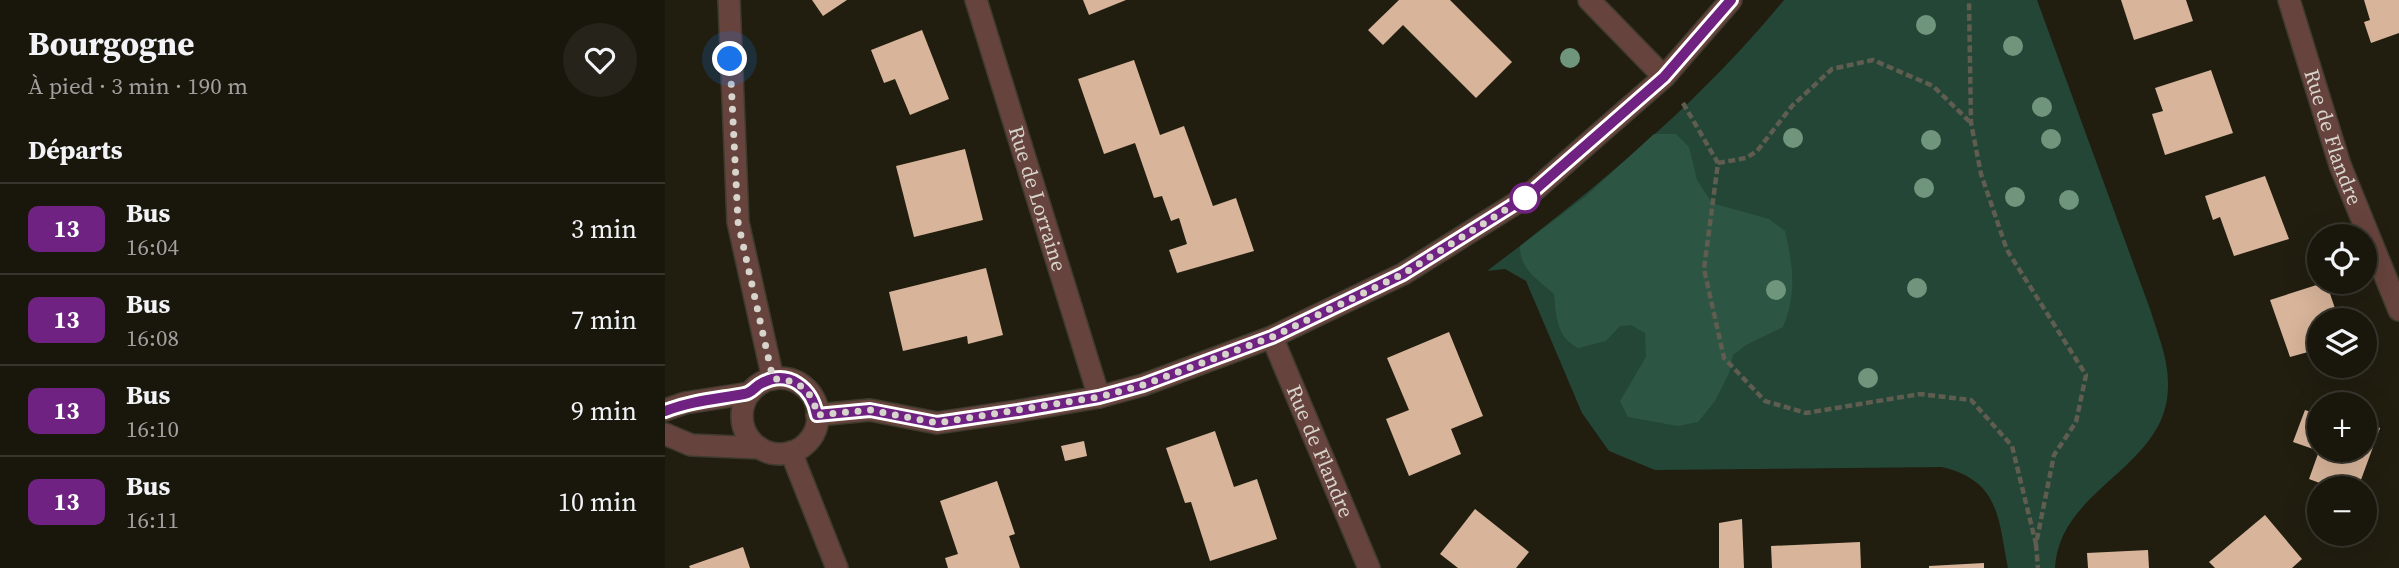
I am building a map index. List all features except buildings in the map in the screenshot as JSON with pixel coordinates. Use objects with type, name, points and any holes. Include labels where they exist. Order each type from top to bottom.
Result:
[{"type":"street","points":[[729,0],[738,222],[773,379]]},
{"type":"street","name":"Rue de Lorraine","points":[[976,0],[1099,397]]},
{"type":"street","points":[[1589,0],[1664,77]]},
{"type":"street","points":[[817,415],[870,410],[937,423],[1099,397],[1143,385],[1272,337],[1403,274],[1507,209],[1562,169],[1664,77],[1731,0]]},
{"type":"street","name":"Rue de Flandre","points":[[2289,0],[2340,165],[2399,310]]},
{"type":"street","name":"Rue de Flandre","points":[[1272,337],[1369,568]]},
{"type":"street","points":[[773,379],[798,383],[809,391],[817,415],[813,434],[800,448],[791,452],[770,453],[760,448],[746,433],[743,423],[742,412],[750,393],[760,384],[773,379]]},
{"type":"street","points":[[665,411],[685,403],[750,393]]},
{"type":"street","points":[[665,434],[691,445],[760,448]]},
{"type":"street","points":[[791,452],[837,568]]},
{"type":"path","points":[[1969,0],[1971,123],[1981,174],[2007,250],[2086,375],[2076,422],[2054,455],[2036,544]]},
{"type":"path","points":[[1718,163],[1746,158],[1757,151],[1792,106],[1832,69],[1873,60],[1933,86],[1971,123]]},
{"type":"path","points":[[1664,77],[1694,118],[1718,163],[1704,270],[1724,358],[1765,401],[1806,413],[1920,394],[1971,400],[2012,446],[2036,544],[2038,568]]},
{"type":"green space","points":[[1784,0],[2037,0],[2150,309],[2168,377],[2163,415],[2150,438],[2133,459],[2074,517],[2061,541],[2055,568],[2008,568],[1998,518],[1986,492],[1961,473],[1942,467],[1655,470],[1609,451],[1582,413],[1526,281],[1505,269],[1487,271],[1567,209],[1644,144],[1717,75]]},
{"type":"green space","points":[[1654,134],[1676,134],[1689,147],[1697,180],[1712,203],[1769,219],[1785,231],[1792,268],[1792,291],[1783,327],[1746,345],[1733,355],[1729,373],[1715,401],[1698,422],[1678,426],[1628,417],[1620,401],[1646,357],[1645,333],[1631,325],[1620,326],[1606,341],[1578,348],[1562,332],[1554,294],[1526,268],[1520,246],[1585,197]]},
{"type":"bus line","name":"13","points":[[665,411],[685,403],[750,393],[760,384],[773,379],[786,379],[809,391],[815,402],[817,415],[870,410],[937,423],[1099,397],[1143,385],[1272,337],[1403,274],[1529,195],[1633,107],[1664,77],[1731,0]]},
{"type":"route","points":[[730,59],[738,222],[773,379],[786,379],[809,391],[815,402],[817,415],[870,410],[937,423],[1099,397],[1143,385],[1272,337],[1403,274],[1529,195],[1525,198]]}]
